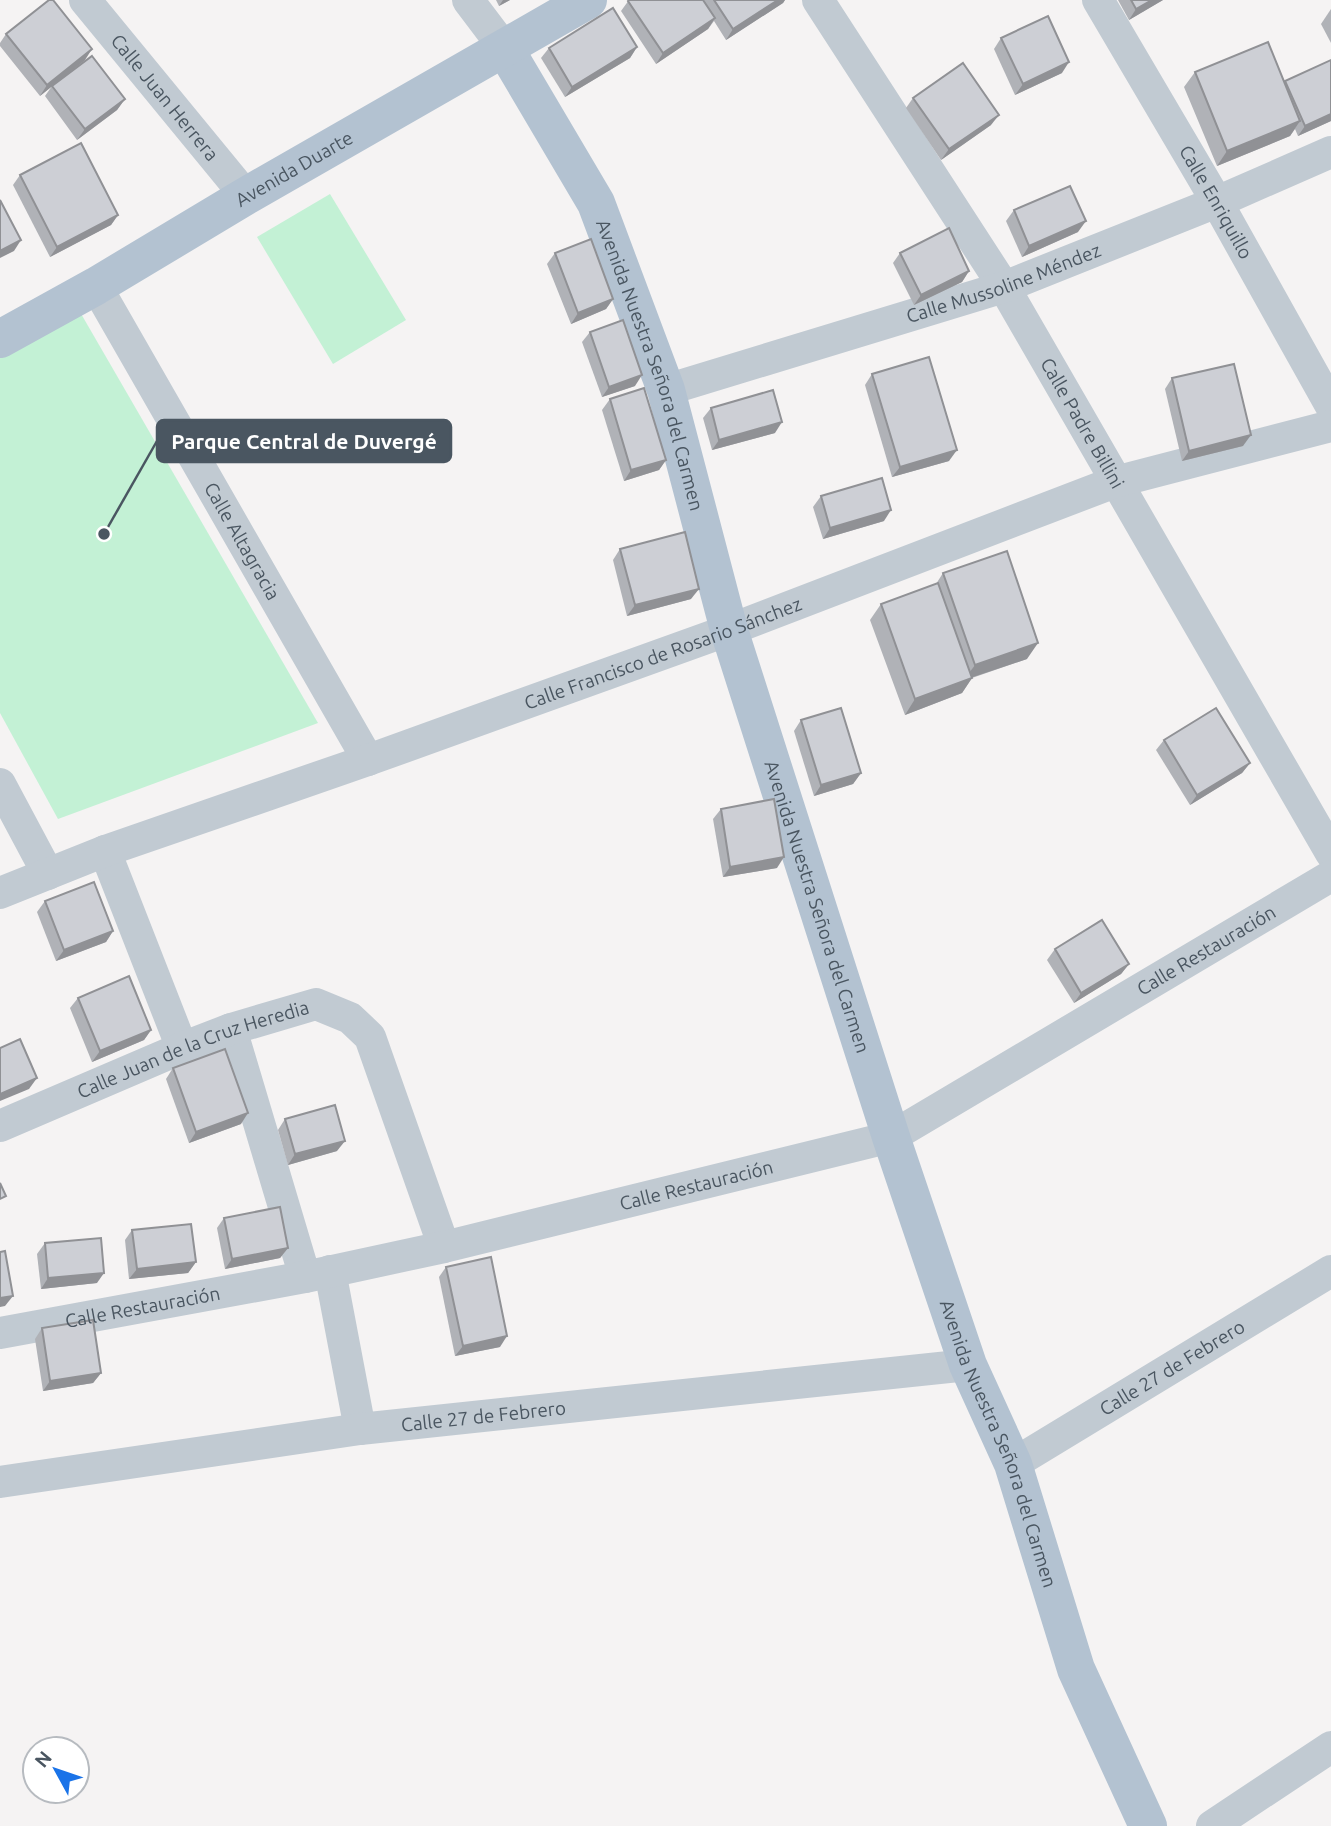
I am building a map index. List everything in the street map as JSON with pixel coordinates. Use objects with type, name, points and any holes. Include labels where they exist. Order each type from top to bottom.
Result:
[{"type":"main road","name":"Avenida Duarte","points":[[0,339],[588,0]]},
{"type":"main road","name":"Avenida Nuestra Señora del Carmen","points":[[505,49],[596,203],[666,390],[729,630],[891,1137],[968,1365],[1013,1464],[1076,1670],[1148,1826]]},
{"type":"street","name":"Calle Juan Herrera","points":[[85,0],[246,196]]},
{"type":"street","name":"Avenida Nuestra Señora del Carmen","points":[[468,0],[505,49]]},
{"type":"street","name":"Calle Padre Billini","points":[[818,0],[1004,287],[1331,853]]},
{"type":"street","name":"Calle Enriquillo","points":[[1098,0],[1217,202],[1331,407]]},
{"type":"street","name":"Calle Mussoline Méndez","points":[[666,390],[1004,287],[1217,202],[1331,152]]},
{"type":"street","name":"Calle Altagracia","points":[[96,286],[368,760]]},
{"type":"street","name":"Calle Francisco de Rosario Sánchez","points":[[0,893],[105,850],[368,760],[729,630],[1115,482],[1331,426]]},
{"type":"street","points":[[0,784],[48,874]]},
{"type":"street","points":[[105,850],[182,1048]]},
{"type":"street","name":"Calle Restauración","points":[[0,1333],[317,1274],[444,1247],[891,1137],[1331,876]]},
{"type":"street","name":"Calle Juan de la Cruz Heredia","points":[[0,1126],[231,1029],[316,1004],[350,1018],[370,1037],[444,1247]]},
{"type":"street","points":[[231,1029],[317,1274],[360,1429]]},
{"type":"street","name":"Calle 27 de Febrero","points":[[1013,1464],[1331,1271]]},
{"type":"street","name":"Calle 27 de Febrero","points":[[0,1482],[360,1429],[968,1365]]},
{"type":"street","points":[[1212,1826],[1331,1747]]},
{"type":"green space","points":[[330,194],[406,320],[333,364],[257,237]]},
{"type":"green space","points":[[80,312],[318,723],[58,819],[0,713],[0,354]]},
{"type":"building","points":[[49,0],[53,0],[92,49],[47,85],[6,34]]},
{"type":"building","points":[[629,0],[703,0],[715,18],[663,53]]},
{"type":"building","points":[[714,0],[778,0],[733,29]]},
{"type":"building","points":[[1131,0],[1152,0],[1136,9]]},
{"type":"building","points":[[613,8],[637,47],[572,87],[549,48]]},
{"type":"building","points":[[1048,16],[1069,62],[1023,84],[1001,38]]},
{"type":"building","points":[[1268,42],[1300,121],[1227,151],[1195,72]]},
{"type":"building","points":[[92,56],[125,99],[85,129],[52,86]]},
{"type":"building","points":[[1331,60],[1331,114],[1305,126],[1285,81]]},
{"type":"building","points":[[963,63],[999,115],[949,149],[913,98]]},
{"type":"building","points":[[81,143],[118,215],[57,247],[20,175]]},
{"type":"building","points":[[1070,186],[1086,221],[1029,246],[1014,210]]},
{"type":"building","points":[[0,200],[21,240],[0,251]]},
{"type":"building","points":[[949,228],[969,271],[921,295],[900,253]]},
{"type":"building","points":[[591,239],[613,299],[578,313],[555,253]]},
{"type":"building","points":[[623,320],[642,375],[609,387],[590,332]]},
{"type":"building","points":[[929,357],[957,450],[900,467],[872,374]]},
{"type":"building","points":[[1234,364],[1251,435],[1189,451],[1172,378]]},
{"type":"building","points":[[644,388],[666,460],[631,470],[610,399]]},
{"type":"building","points":[[773,390],[782,422],[719,440],[711,408]]},
{"type":"building","points":[[882,478],[891,510],[830,528],[821,496]]},
{"type":"building","points":[[685,532],[699,589],[635,605],[620,549]]},
{"type":"building","points":[[1007,551],[1038,643],[975,665],[943,573]]},
{"type":"building","points":[[938,583],[972,678],[915,699],[881,604]]},
{"type":"building","points":[[841,708],[861,773],[821,785],[801,720]]},
{"type":"building","points":[[1216,708],[1250,763],[1197,795],[1164,740]]},
{"type":"building","points":[[774,799],[784,857],[730,867],[721,809]]},
{"type":"building","points":[[94,882],[113,931],[64,950],[45,901]]},
{"type":"building","points":[[1102,920],[1129,964],[1081,993],[1055,949]]},
{"type":"building","points":[[129,976],[151,1030],[100,1051],[78,998]]},
{"type":"building","points":[[20,1039],[37,1078],[0,1094],[0,1048]]},
{"type":"building","points":[[225,1049],[248,1113],[196,1132],[173,1068]]},
{"type":"building","points":[[335,1105],[345,1141],[295,1154],[285,1119]]},
{"type":"building","points":[[0,1183],[6,1196],[0,1199]]},
{"type":"building","points":[[280,1207],[288,1248],[232,1259],[224,1218]]},
{"type":"building","points":[[191,1224],[196,1262],[137,1269],[132,1230]]},
{"type":"building","points":[[101,1238],[104,1273],[48,1278],[45,1243]]},
{"type":"building","points":[[5,1251],[13,1296],[0,1298],[0,1252]]},
{"type":"building","points":[[491,1257],[507,1336],[463,1346],[446,1267]]},
{"type":"building","points":[[93,1320],[101,1373],[50,1381],[42,1328]]},
{"type":"place","name":"Parque Central de Duvergé","points":[[104,534]]}]
